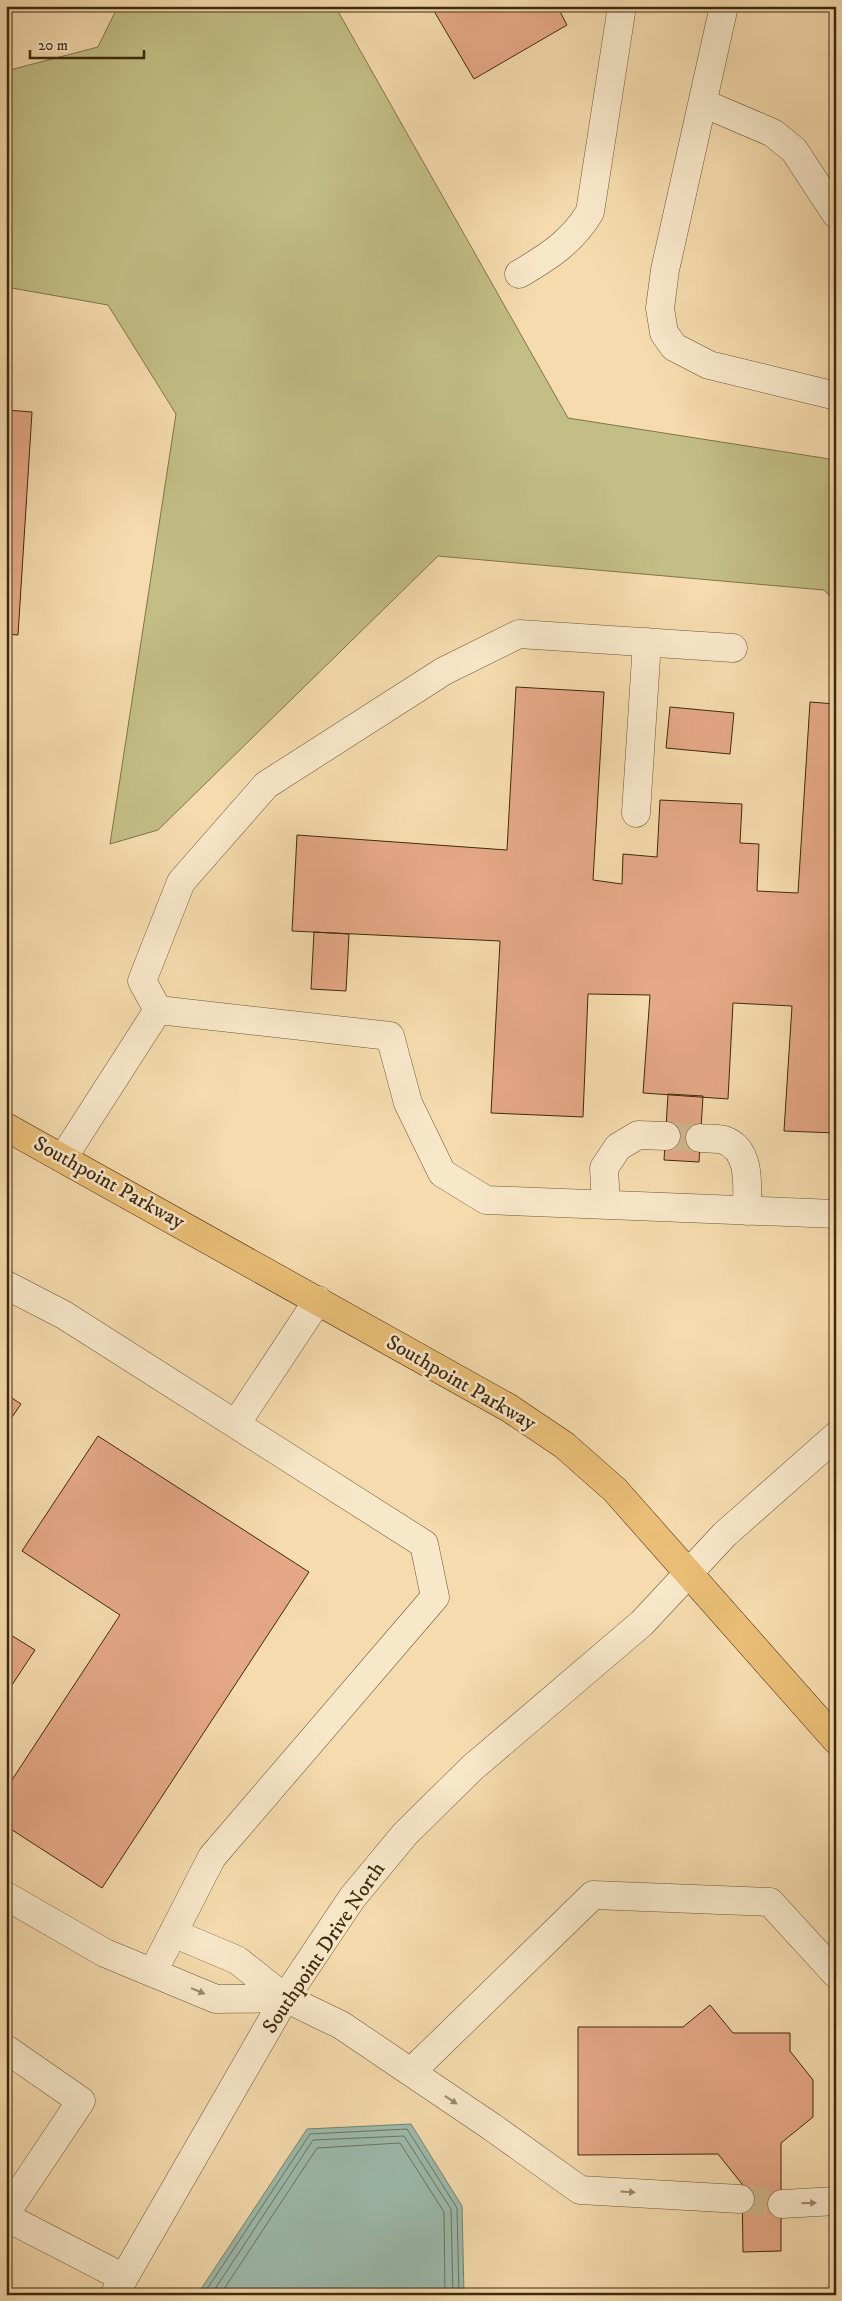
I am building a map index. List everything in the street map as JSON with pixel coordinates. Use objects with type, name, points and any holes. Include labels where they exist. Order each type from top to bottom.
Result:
[{"type":"main road","name":"Southpoint Parkway","points":[[6,1127],[510,1408],[564,1445],[615,1490],[836,1740]]},
{"type":"street","points":[[519,274],[553,255],[573,236],[590,212],[622,6]]},
{"type":"street","points":[[724,6],[665,270],[660,308],[664,333],[674,347],[709,365],[836,396]]},
{"type":"street","points":[[703,103],[773,133],[794,150],[836,214]]},
{"type":"street","points":[[158,1010],[142,981],[181,882],[266,786],[444,671],[519,634],[733,648]]},
{"type":"street","points":[[636,813],[647,642]]},
{"type":"street","points":[[63,1158],[158,1010]]},
{"type":"street","points":[[158,1010],[390,1036],[408,1103],[442,1173],[486,1200],[836,1214]]},
{"type":"street","points":[[606,1205],[604,1168],[618,1147],[638,1135],[666,1136]]},
{"type":"street","points":[[700,1138],[724,1140],[739,1150],[747,1174],[747,1210]]},
{"type":"street","points":[[6,1285],[64,1315],[424,1544],[435,1598],[212,1857],[153,1972]]},
{"type":"street","points":[[236,1424],[318,1300]]},
{"type":"street","name":"Southpoint Drive North","points":[[119,2287],[285,1998],[352,1898],[404,1834],[472,1768],[642,1623],[725,1534],[836,1436]]},
{"type":"street","points":[[411,2072],[593,1895],[770,1902],[836,1974]]},
{"type":"street","points":[[6,1896],[105,1952],[216,1999],[285,1998]]},
{"type":"street","points":[[173,1933],[237,1960],[285,1998],[341,2025],[580,2190],[740,2199]]},
{"type":"street","points":[[6,2049],[81,2101],[6,2215],[119,2287]]},
{"type":"street","points":[[782,2204],[836,2201]]},
{"type":"shaded area","points":[[118,6],[335,6],[568,418],[836,460],[836,603],[824,590],[438,556],[158,830],[110,844],[176,414],[108,305],[6,287],[6,71],[98,47]]},
{"type":"water","points":[[411,2124],[462,2206],[464,2295],[197,2295],[307,2129]]},
{"type":"building","points":[[431,6],[557,6],[567,25],[474,79]]},
{"type":"building","points":[[6,410],[32,412],[18,635],[6,634]]},
{"type":"building","points":[[516,687],[604,692],[593,880],[622,884],[623,854],[657,857],[660,800],[742,804],[740,843],[759,844],[757,891],[798,893],[810,702],[836,704],[836,1133],[784,1131],[792,1006],[733,1003],[728,1099],[643,1093],[650,995],[588,994],[583,1117],[491,1113],[500,941],[292,931],[297,835],[507,850]]},
{"type":"building","points":[[670,707],[734,713],[730,754],[666,748]]},
{"type":"building","points":[[314,932],[349,934],[346,991],[311,989]]},
{"type":"building","points":[[668,1094],[703,1096],[699,1162],[664,1160]]},
{"type":"building","points":[[6,1394],[21,1404],[6,1426]]},
{"type":"building","points":[[98,1436],[309,1572],[102,1888],[6,1826],[6,1789],[120,1615],[22,1551]]},
{"type":"building","points":[[6,1632],[35,1650],[6,1694]]},
{"type":"building","points":[[710,2005],[733,2033],[790,2033],[790,2051],[813,2080],[813,2117],[781,2143],[781,2251],[743,2252],[742,2184],[718,2154],[578,2155],[578,2027],[683,2027]]},
{"type":"tunnel","points":[[666,1136],[700,1138]]},
{"type":"tunnel","points":[[740,2199],[782,2204]]}]
